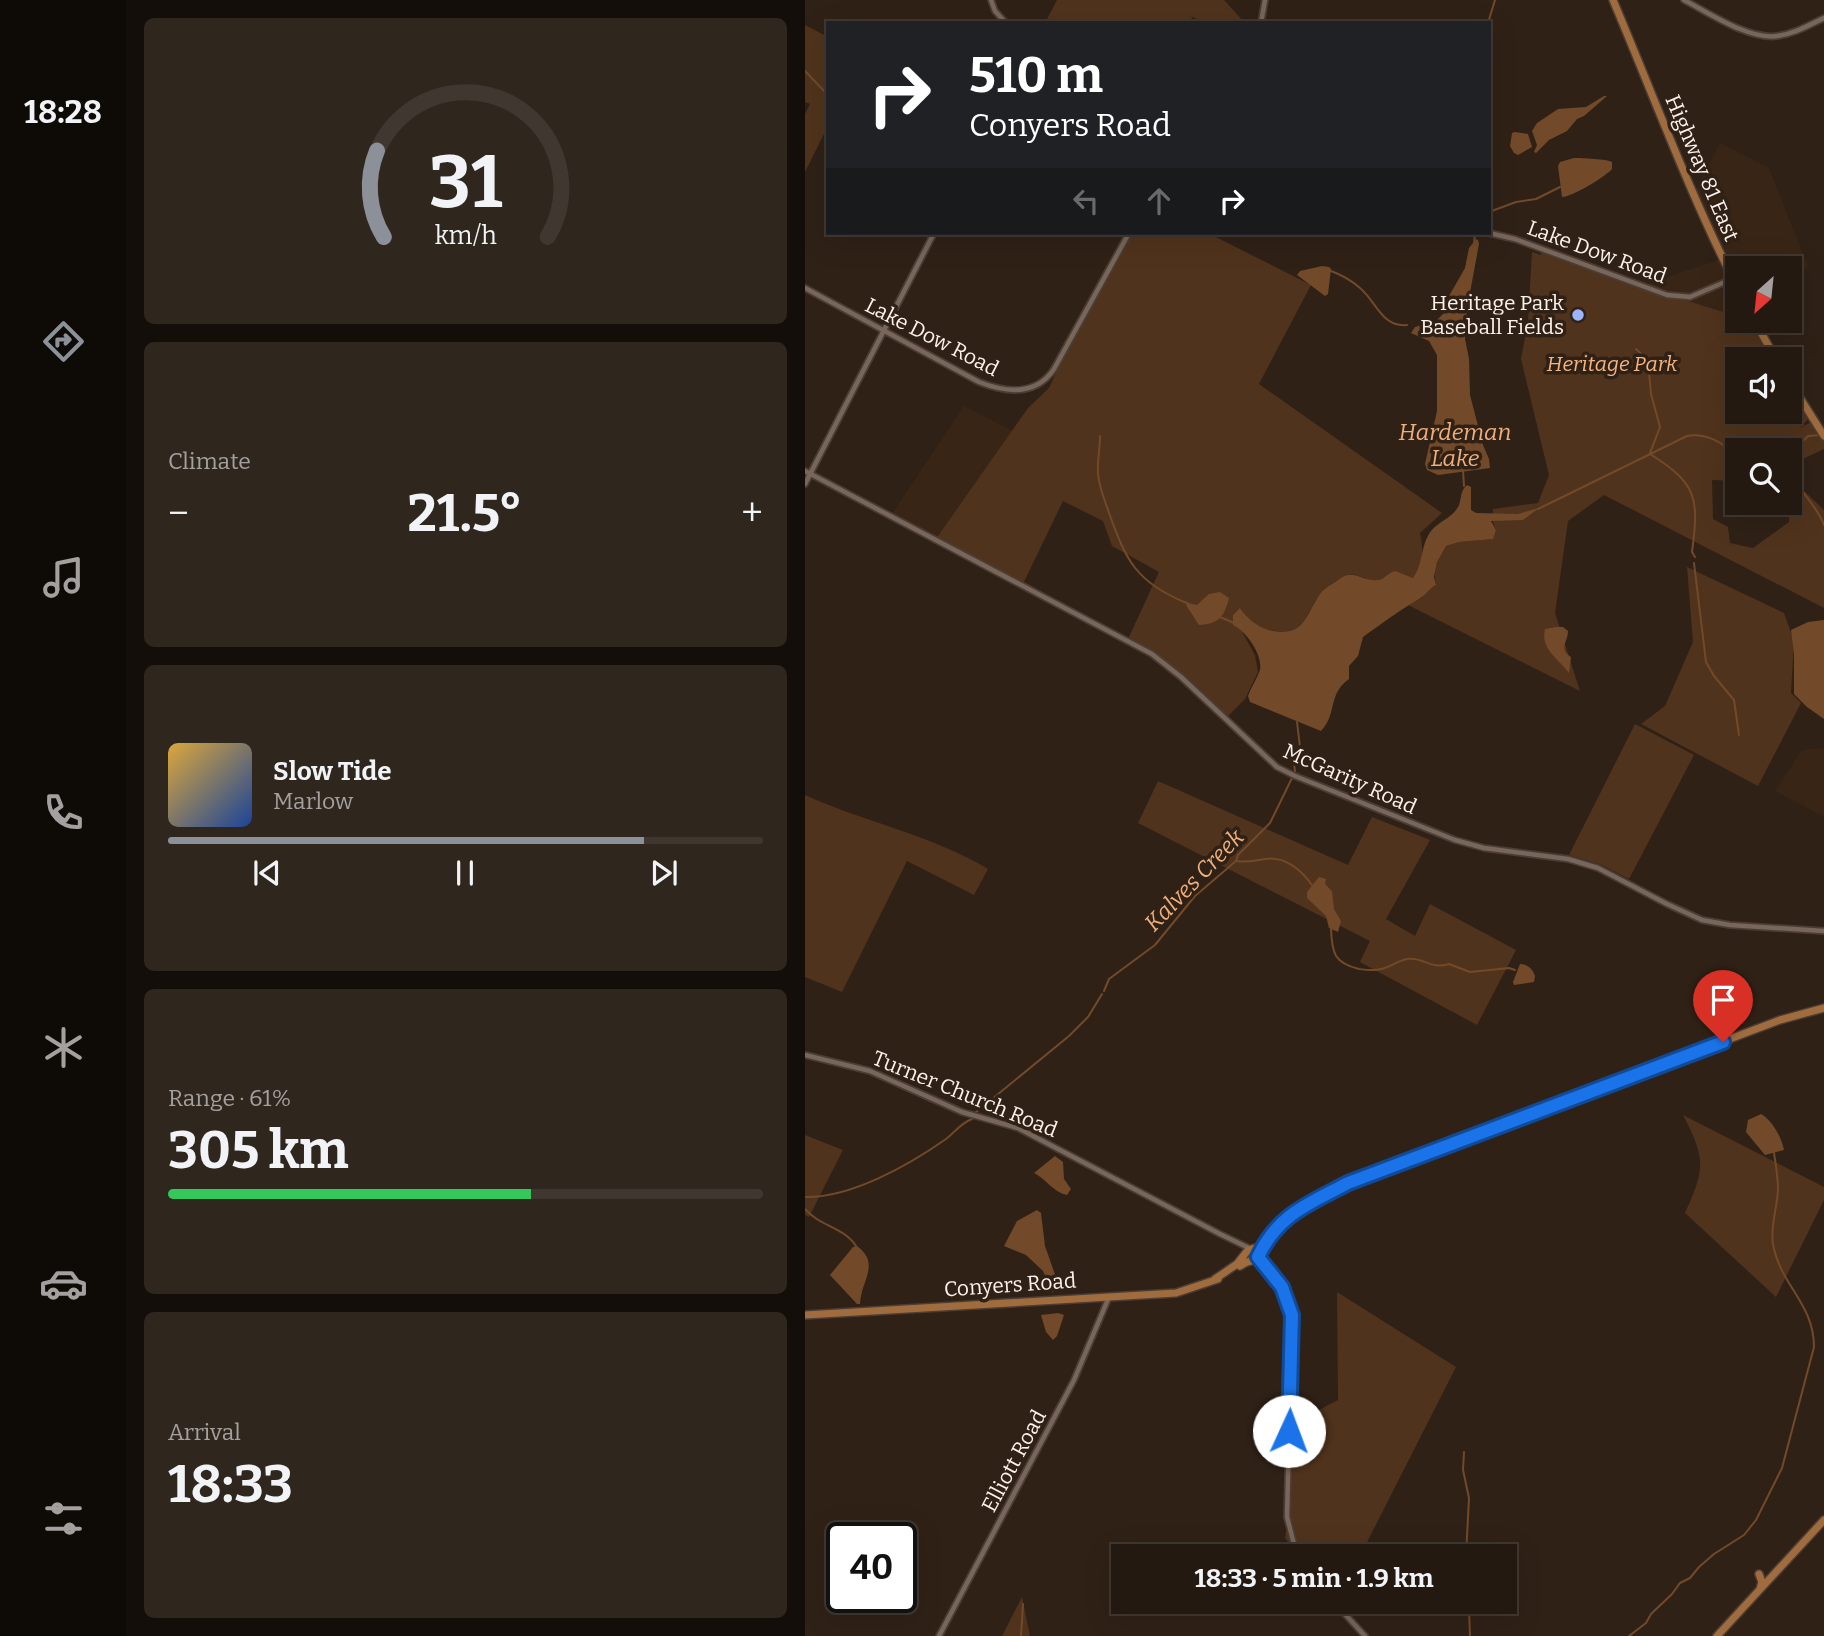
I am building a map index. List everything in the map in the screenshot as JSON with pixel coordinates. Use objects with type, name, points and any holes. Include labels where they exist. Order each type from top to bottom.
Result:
[{"type":"main road","name":"Highway 81 East","points":[[1612,0],[1677,151],[1692,193],[1725,264]]},
{"type":"main road","points":[[1802,401],[1824,436]]},
{"type":"main road","name":"Conyers Road","points":[[805,1315],[1176,1293],[1215,1279],[1234,1267],[1252,1255],[1279,1225],[1302,1206],[1348,1183],[1780,1020],[1824,1008]]},
{"type":"main road","points":[[1717,1636],[1824,1520]]},
{"type":"main road","points":[[1759,1573],[1760,1589]]},
{"type":"street","points":[[991,0],[995,11],[1004,21]]},
{"type":"street","points":[[1261,21],[1265,0]]},
{"type":"street","points":[[1686,0],[1749,32],[1770,37],[1792,33],[1824,18]]},
{"type":"street","name":"Lake Dow Road","points":[[1491,233],[1515,239],[1667,295],[1691,297],[1725,282]]},
{"type":"street","points":[[805,484],[808,472],[934,235]]},
{"type":"street","name":"Lake Dow Road","points":[[805,288],[990,387],[1008,391],[1031,389],[1048,379],[1128,235]]},
{"type":"street","points":[[1721,284],[1725,279]]},
{"type":"street","name":"McGarity Road","points":[[808,472],[1152,654],[1181,677],[1270,761],[1295,776],[1455,840],[1484,848],[1568,859],[1598,868],[1673,908],[1702,920],[1730,925],[1824,931]]},
{"type":"street","name":"Turner Church Road","points":[[805,1055],[870,1070],[962,1112],[1018,1129],[1220,1234],[1252,1255],[1275,1278],[1287,1297],[1292,1315],[1287,1517],[1295,1544]]},
{"type":"street","name":"Elliott Road","points":[[939,1636],[1068,1392],[1110,1296]]},
{"type":"street","points":[[1345,1614],[1365,1636]]},
{"type":"shaded area","points":[[1720,143],[1769,168],[1808,267],[1803,270],[1803,256],[1725,256],[1725,319],[1640,286],[1719,260],[1694,194]]},
{"type":"shaded area","points":[[964,406],[1013,431],[936,538],[891,515]]},
{"type":"shaded area","points":[[1802,750],[1824,750],[1824,817],[1775,791]]},
{"type":"green space","points":[[1057,0],[1224,0],[1243,21],[1203,21],[1192,17],[1191,21],[1046,21]]},
{"type":"green space","points":[[805,25],[826,36],[826,130],[805,172],[805,114],[810,104],[805,102]]},
{"type":"green space","points":[[1129,235],[1212,235],[1311,285],[1259,384],[1442,513],[1420,533],[1422,556],[1413,578],[1392,572],[1375,581],[1357,575],[1343,577],[1323,590],[1303,623],[1291,631],[1282,632],[1261,627],[1240,608],[1240,628],[1255,655],[1258,672],[1245,699],[1226,718],[1177,673],[1128,639],[1159,572],[1112,546],[1103,521],[1063,501],[1022,586],[935,540],[1028,408],[1049,388],[1068,347]]},
{"type":"green space","name":"Heritage Park","points":[[1542,248],[1642,287],[1725,312],[1725,333],[1757,333],[1766,347],[1725,347],[1725,424],[1802,424],[1802,402],[1811,416],[1800,428],[1817,419],[1824,431],[1824,449],[1802,459],[1802,438],[1725,438],[1725,480],[1712,480],[1713,519],[1728,527],[1730,543],[1753,548],[1789,522],[1789,515],[1802,515],[1802,489],[1824,510],[1824,608],[1604,495],[1568,521],[1555,613],[1580,691],[1408,605],[1436,585],[1437,565],[1446,546],[1491,539],[1496,530],[1493,509],[1538,503],[1549,475],[1521,359],[1528,322],[1532,252],[1541,255]]},
{"type":"green space","points":[[1687,567],[1784,613],[1794,641],[1791,693],[1801,703],[1758,786],[1641,724],[1665,706],[1693,642]]},
{"type":"green space","points":[[1635,724],[1694,755],[1629,879],[1602,865],[1569,855]]},
{"type":"green space","points":[[1158,781],[1348,865],[1372,817],[1430,840],[1386,919],[1415,936],[1430,904],[1516,950],[1477,1025],[1360,962],[1370,941],[1138,823]]},
{"type":"green space","points":[[805,795],[944,847],[988,869],[974,895],[907,861],[842,992],[805,977]]},
{"type":"green space","points":[[1683,1115],[1824,1187],[1824,1200],[1776,1297],[1685,1213],[1696,1185],[1700,1164],[1696,1143]]},
{"type":"green space","points":[[805,1135],[843,1150],[809,1217],[805,1215]]},
{"type":"green space","points":[[1337,1292],[1456,1367],[1366,1544],[1290,1544],[1285,1538],[1289,1513],[1290,1425],[1338,1400]]},
{"type":"green space","points":[[1022,1597],[1030,1636],[1002,1636]]},
{"type":"water","points":[[1607,96],[1577,119],[1567,131],[1534,152],[1537,145],[1532,131],[1537,123],[1558,109],[1586,107]]},
{"type":"water","points":[[1512,133],[1528,134],[1532,147],[1518,155],[1510,146]]},
{"type":"water","points":[[1574,158],[1609,161],[1612,162],[1612,169],[1588,186],[1562,197],[1558,166],[1560,162]]},
{"type":"water","name":"Hardeman Lake","points":[[1476,239],[1479,244],[1467,309],[1465,339],[1469,359],[1470,395],[1490,468],[1438,475],[1427,470],[1425,464],[1437,411],[1437,355],[1429,341],[1411,333],[1415,327],[1436,321],[1444,313],[1449,296],[1465,268],[1469,248]]},
{"type":"water","points":[[1322,266],[1331,269],[1328,294],[1325,296],[1297,275],[1300,271]]},
{"type":"water","points":[[1467,485],[1471,487],[1471,510],[1476,513],[1518,514],[1539,508],[1523,520],[1491,521],[1496,530],[1493,539],[1446,546],[1437,562],[1434,577],[1436,585],[1363,637],[1358,656],[1349,666],[1349,679],[1338,691],[1329,718],[1321,731],[1250,702],[1248,696],[1259,673],[1260,664],[1253,644],[1233,625],[1233,615],[1240,608],[1260,627],[1289,631],[1302,624],[1322,592],[1346,576],[1355,575],[1377,580],[1395,571],[1413,578],[1431,531],[1457,509]]},
{"type":"water","points":[[1220,592],[1229,598],[1225,611],[1216,621],[1199,625],[1186,605],[1197,605],[1209,594]]},
{"type":"water","points":[[1824,620],[1824,719],[1794,694],[1791,630],[1808,622]]},
{"type":"water","points":[[1563,627],[1568,631],[1564,648],[1571,657],[1569,673],[1545,642],[1545,629]]},
{"type":"water","points":[[1319,877],[1326,879],[1325,884],[1332,891],[1334,909],[1341,921],[1338,932],[1329,928],[1326,916],[1307,898],[1307,892]]},
{"type":"water","points":[[1520,964],[1531,969],[1535,976],[1534,982],[1514,985]]},
{"type":"water","points":[[1761,1114],[1776,1130],[1784,1150],[1765,1155],[1746,1132],[1748,1120]]},
{"type":"water","points":[[1055,1156],[1063,1162],[1064,1179],[1071,1189],[1067,1195],[1034,1173]]},
{"type":"water","points":[[1037,1210],[1041,1213],[1045,1246],[1058,1283],[1053,1293],[1043,1271],[1026,1255],[1004,1246],[1017,1221]]},
{"type":"water","points":[[857,1246],[868,1259],[869,1266],[860,1304],[830,1275],[853,1247]]},
{"type":"water","points":[[1041,1315],[1064,1315],[1053,1340],[1046,1332]]},
{"type":"waterway","points":[[1489,21],[1495,0]]},
{"type":"waterway","points":[[805,71],[826,93]]},
{"type":"waterway","points":[[1491,211],[1516,202],[1536,199],[1560,187]]},
{"type":"waterway","points":[[1474,244],[1475,235]]},
{"type":"waterway","points":[[1331,271],[1366,293],[1385,318],[1398,325],[1407,325]]},
{"type":"waterway","name":"Kalves Creek","points":[[1636,349],[1648,360],[1651,394],[1660,427],[1650,453]]},
{"type":"waterway","name":"Kalves Creek","points":[[1802,442],[1808,436],[1820,435]]},
{"type":"waterway","points":[[1100,436],[1099,483],[1114,528],[1128,557],[1135,568],[1157,588],[1189,604]]},
{"type":"waterway","name":"Kalves Creek","points":[[1538,509],[1687,436],[1707,437],[1725,446]]},
{"type":"waterway","points":[[1650,454],[1678,475],[1692,494],[1695,519],[1692,552],[1695,557]]},
{"type":"waterway","points":[[1463,470],[1464,486]]},
{"type":"waterway","points":[[1802,491],[1824,525]]},
{"type":"waterway","points":[[1694,563],[1706,662],[1734,700],[1739,735]]},
{"type":"waterway","points":[[1220,617],[1234,623]]},
{"type":"waterway","name":"Kalves Creek","points":[[1295,772],[1294,762],[1300,747],[1297,722]]},
{"type":"waterway","name":"Kalves Creek","points":[[1104,991],[1109,979],[1155,945],[1195,896],[1236,861],[1238,855],[1270,823],[1292,778]]},
{"type":"waterway","points":[[1237,861],[1280,860],[1298,869],[1312,885]]},
{"type":"waterway","points":[[1331,929],[1336,956],[1344,964],[1359,969],[1378,970],[1413,959],[1432,965],[1449,964],[1470,972],[1509,968],[1515,970]]},
{"type":"waterway","name":"Kalves Creek","points":[[975,1113],[1069,1036],[1088,1017],[1102,994]]},
{"type":"waterway","name":"Kalves Creek","points":[[805,1197],[841,1192],[879,1178],[931,1149],[972,1119]]},
{"type":"waterway","points":[[1629,1636],[1646,1623],[1680,1583],[1690,1578],[1714,1554],[1744,1535],[1756,1520],[1782,1468],[1814,1347],[1809,1319],[1784,1274],[1774,1249],[1773,1227],[1778,1190],[1774,1153]]},
{"type":"waterway","points":[[805,1209],[845,1235],[856,1246]]},
{"type":"waterway","points":[[1464,1452],[1463,1470],[1469,1498],[1467,1544]]},
{"type":"waterway","points":[[1021,1636],[1023,1604]]},
{"type":"waterway","points":[[1469,1614],[1470,1636]]},
{"type":"place","name":"Heritage Park Baseball Fields","points":[[1578,315]]},
{"type":"route","points":[[1289,1431],[1292,1315],[1282,1287],[1258,1257],[1286,1218],[1302,1206],[1348,1183],[1723,1042]]}]
